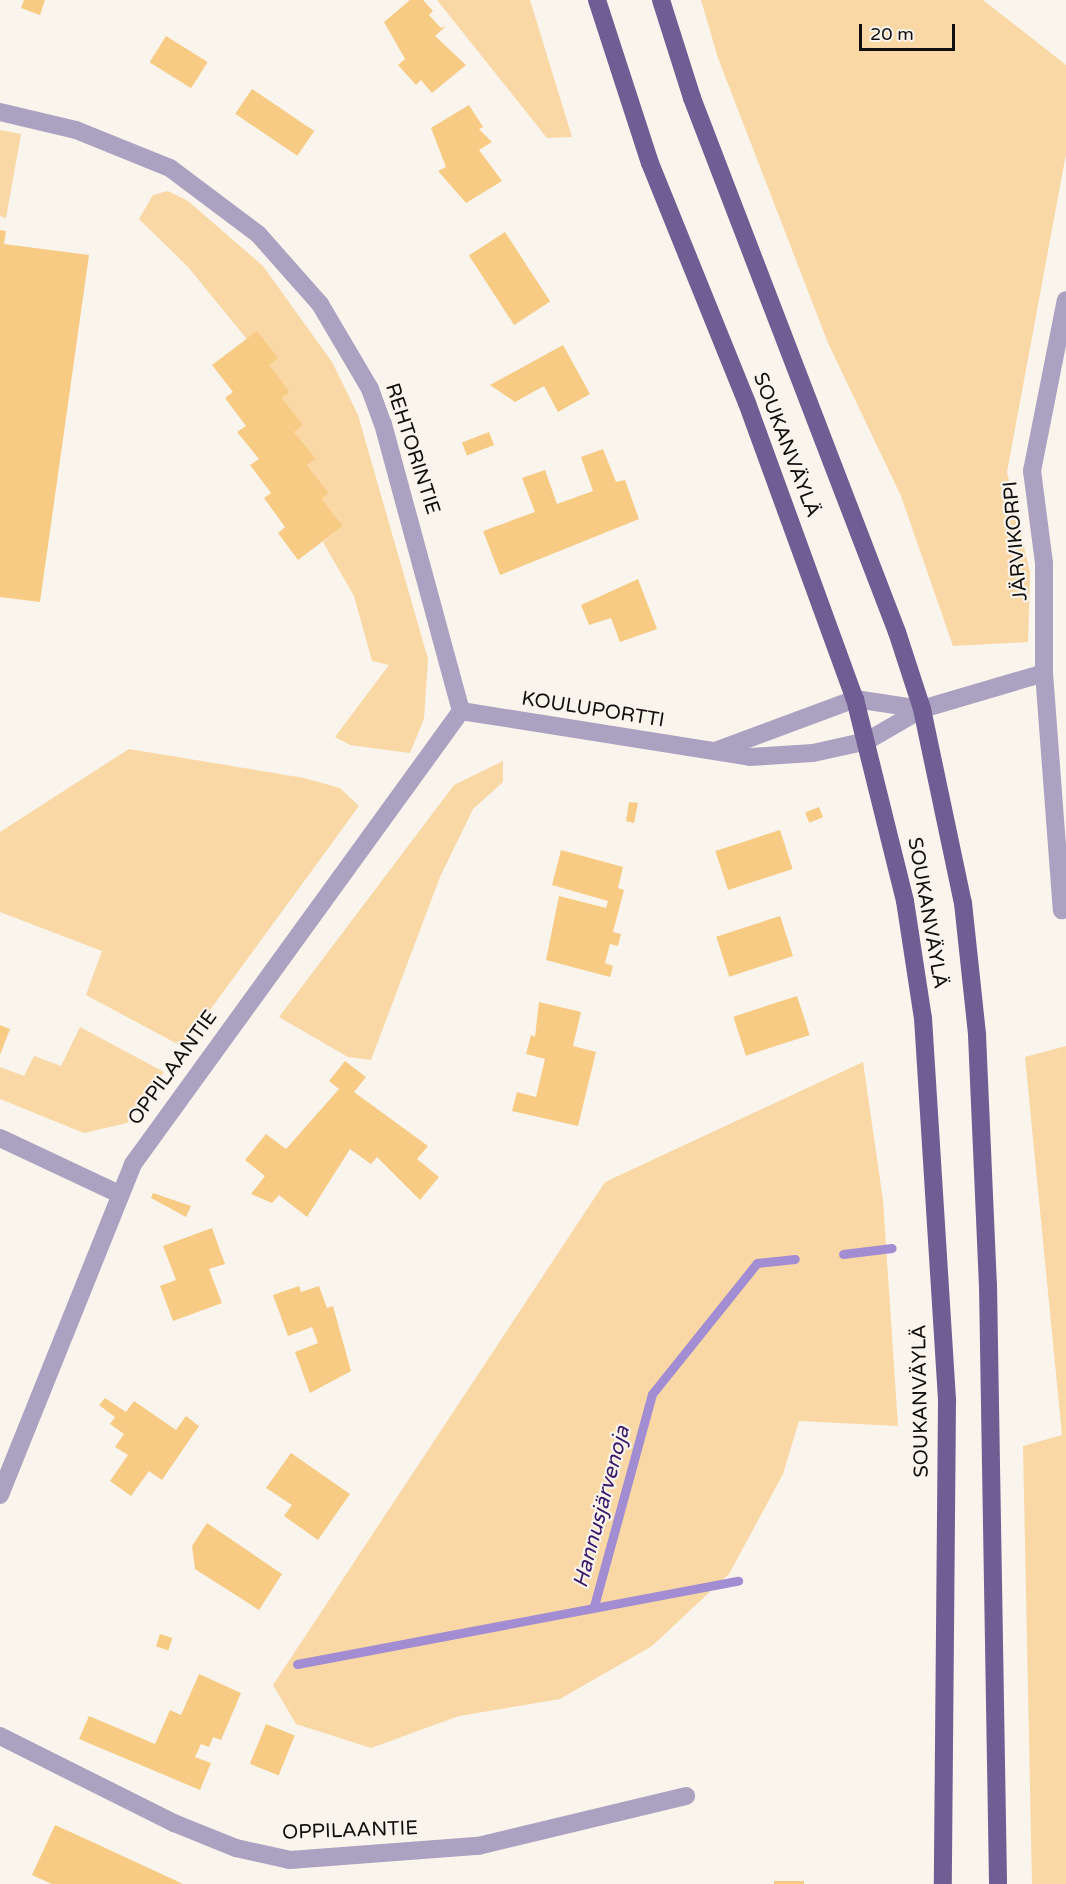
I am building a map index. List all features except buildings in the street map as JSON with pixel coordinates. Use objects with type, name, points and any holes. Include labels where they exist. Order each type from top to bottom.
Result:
[{"type":"main road","name":"SOUKANVÄYLÄ","points":[[597,0],[650,163],[747,403],[855,699],[905,901],[923,1018],[947,1401],[943,1884]]},
{"type":"main road","name":"SOUKANVÄYLÄ","points":[[661,0],[692,98],[844,482],[922,710],[963,903],[976,1035],[988,1285],[998,1884]]},
{"type":"street","name":"REHTORINTIE","points":[[0,112],[76,130],[170,168],[258,234],[320,304],[370,389],[383,424],[435,598],[461,711]]},
{"type":"street","name":"JÄRVIKORPI","points":[[1062,910],[1044,673],[1044,563],[1032,471],[1066,300]]},
{"type":"street","points":[[922,710],[1044,673]]},
{"type":"street","name":"KOULUPORTTI","points":[[718,750],[855,699],[922,710]]},
{"type":"street","name":"KOULUPORTTI","points":[[461,711],[718,750],[750,757],[813,753],[867,741],[922,710]]},
{"type":"street","name":"OPPILAANTIE","points":[[0,1495],[118,1194],[172,1106],[461,711]]},
{"type":"street","points":[[0,1138],[118,1194]]},
{"type":"street","name":"OPPILAANTIE","points":[[0,1736],[174,1823],[236,1848],[290,1860],[478,1846],[686,1796]]},
{"type":"shaded area","points":[[437,0],[530,0],[572,137],[547,138]]},
{"type":"shaded area","points":[[701,0],[983,0],[1066,65],[1066,154],[1007,472],[1030,573],[1028,642],[953,646],[901,496],[828,343],[718,58]]},
{"type":"shaded area","points":[[0,130],[21,134],[6,218],[0,216]]},
{"type":"shaded area","points":[[168,191],[188,201],[263,266],[332,362],[358,415],[428,659],[424,719],[410,753],[350,745],[335,737],[389,665],[372,661],[354,596],[323,542],[343,526],[322,499],[329,493],[307,465],[315,459],[294,432],[302,425],[282,398],[290,392],[188,267],[139,219],[153,195]]},
{"type":"shaded area","points":[[129,749],[304,778],[340,788],[359,806],[183,1047],[86,995],[102,951],[0,912],[0,832]]},
{"type":"shaded area","points":[[503,761],[503,782],[473,809],[440,877],[371,1060],[348,1057],[279,1017],[454,785]]},
{"type":"shaded area","points":[[80,1027],[164,1072],[127,1123],[84,1133],[0,1099],[0,1067],[24,1076],[34,1056],[61,1066]]},
{"type":"shaded area","points":[[1066,1046],[1066,1884],[1032,1884],[1023,1446],[1062,1435],[1025,1057]]},
{"type":"shaded area","points":[[863,1062],[883,1200],[898,1426],[799,1421],[783,1474],[729,1574],[652,1646],[560,1699],[459,1716],[371,1748],[296,1724],[273,1685],[605,1182]]},
{"type":"waterway","name":"Hannusjärvenoja","points":[[843,1254],[892,1248]]},
{"type":"waterway","name":"Hannusjärvenoja","points":[[594,1606],[652,1394],[757,1263],[795,1259]]},
{"type":"waterway","name":"Hannusjärvenoja","points":[[297,1664],[738,1581]]}]
